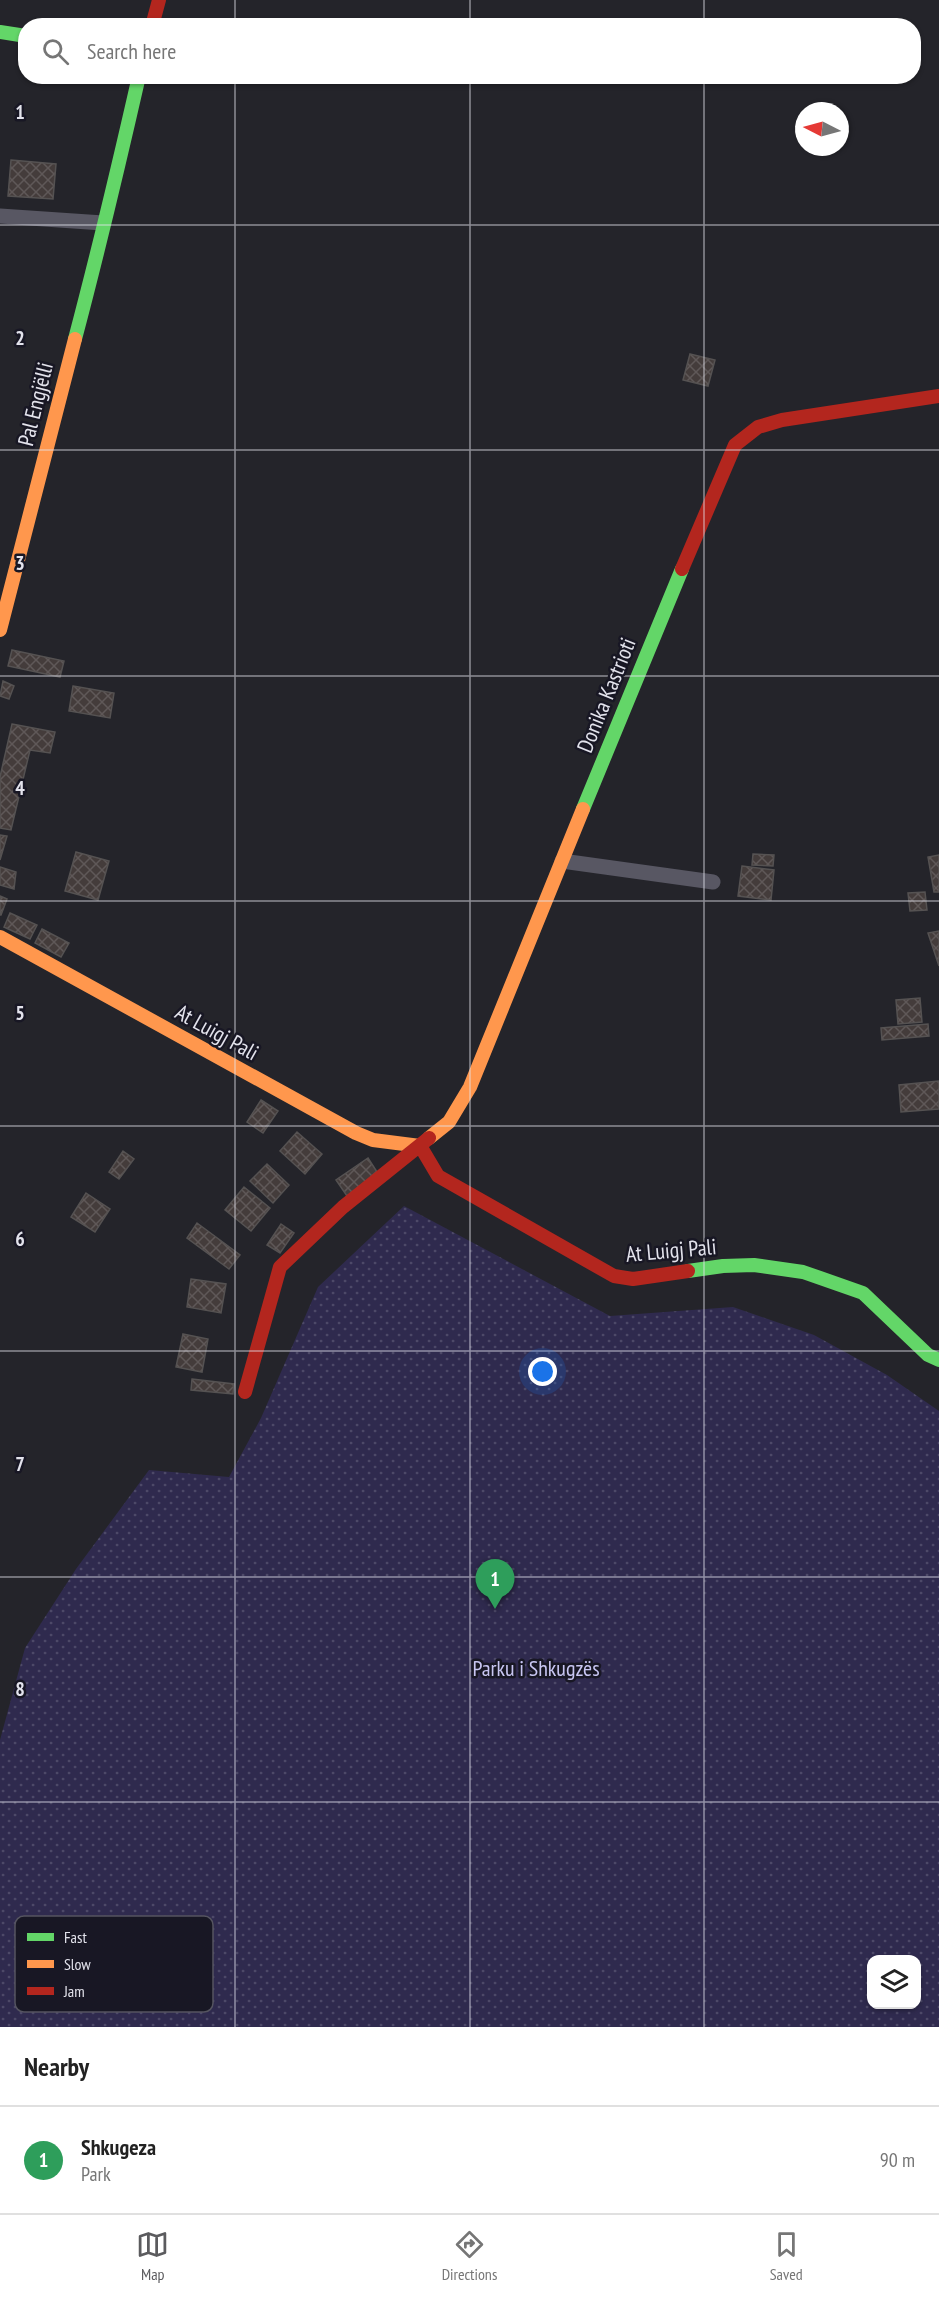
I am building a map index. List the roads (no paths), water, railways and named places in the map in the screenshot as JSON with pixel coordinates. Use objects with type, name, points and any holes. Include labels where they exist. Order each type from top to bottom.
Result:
[{"type":"street","points":[[154,18],[159,0]]},
{"type":"street","points":[[0,33],[18,35]]},
{"type":"street","name":"Pal Engjëlli","points":[[0,630],[101,240],[103,223],[114,186],[137,84]]},
{"type":"street","points":[[0,216],[103,223]]},
{"type":"street","name":"Donika Kastrioti","points":[[420,1146],[449,1122],[470,1087],[651,642],[735,445],[758,427],[782,420],[939,396]]},
{"type":"street","points":[[562,861],[713,882]]},
{"type":"street","name":"At Luigj Pali","points":[[0,937],[356,1133],[373,1140],[420,1146],[438,1176],[614,1276],[633,1279],[723,1266],[754,1265],[803,1272],[863,1293],[928,1355],[939,1360]]},
{"type":"street","points":[[245,1392],[280,1267],[343,1207],[420,1146]]},
{"type":"place","name":"Shkugeza","points":[[495,1609]]},
{"type":"park label","name":"Parku i Shkugzës","points":[[536,1668]]}]
